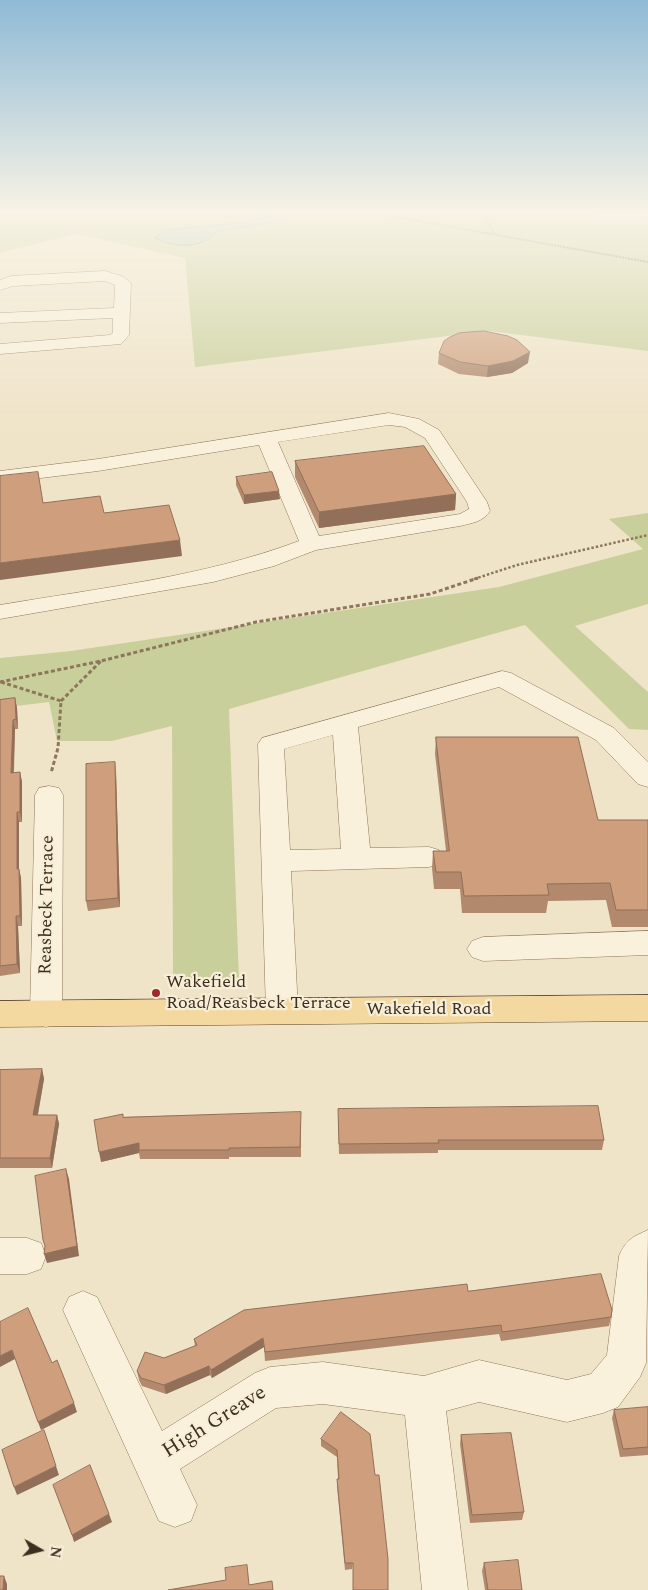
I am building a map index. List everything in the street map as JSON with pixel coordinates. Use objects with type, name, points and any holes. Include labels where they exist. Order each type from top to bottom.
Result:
[{"type":"main road","name":"Wakefield Road","points":[[0,1014],[648,1008]]},
{"type":"street","points":[[0,349],[111,342],[121,335],[123,285]]},
{"type":"street","points":[[0,318],[122,313]]},
{"type":"street","points":[[0,477],[98,465],[123,459],[389,419],[409,420],[422,426],[432,434],[477,502],[480,511],[472,517],[460,520],[311,544],[266,561],[213,575],[0,612]]},
{"type":"street","points":[[266,437],[311,544]]},
{"type":"street","points":[[282,1011],[271,744],[502,678],[605,734],[648,778]]},
{"type":"street","points":[[346,723],[356,859]]},
{"type":"street","name":"Reasbeck Terrace","points":[[46,1014],[49,795]]},
{"type":"street","points":[[276,861],[429,857]]},
{"type":"street","points":[[483,949],[648,943]]},
{"type":"street","name":"High Greave","points":[[155,1460],[270,1388],[323,1383],[424,1397],[478,1382],[567,1401],[602,1392],[626,1363],[638,1256],[648,1248]]},
{"type":"street","name":"High Greave","points":[[83,1310],[175,1505]]},
{"type":"street","points":[[424,1397],[445,1590]]},
{"type":"path","points":[[0,682],[101,661],[256,622],[430,594],[517,565],[648,535]]},
{"type":"path","points":[[49,795],[50,778],[58,748],[61,701],[101,661]]},
{"type":"path","points":[[0,682],[61,701]]},
{"type":"green space","points":[[187,285],[648,285],[648,351],[489,331],[195,367]]},
{"type":"green space","points":[[648,513],[648,604],[575,626],[648,692],[648,730],[629,729],[525,625],[229,709],[239,980],[173,979],[172,726],[112,741],[57,741],[49,702],[0,708],[0,658],[71,651],[499,587],[643,549],[609,519]]},
{"type":"building","points":[[484,331],[517,340],[530,352],[513,361],[488,366],[460,362],[439,353],[444,341],[450,337],[459,333]]},
{"type":"building","points":[[424,446],[456,494],[319,512],[295,461]]},
{"type":"building","points":[[38,472],[43,503],[100,496],[104,513],[169,505],[180,540],[0,563],[0,476]]},
{"type":"building","points":[[272,472],[279,491],[244,495],[236,477]]},
{"type":"building","points":[[15,698],[16,719],[13,720],[11,773],[20,772],[20,812],[17,812],[17,869],[19,869],[20,916],[16,916],[17,964],[0,966],[0,700]]},
{"type":"building","points":[[436,737],[578,737],[598,820],[648,820],[648,910],[616,910],[610,883],[547,884],[549,895],[464,896],[461,872],[436,872],[433,851],[449,851]]},
{"type":"building","points":[[115,762],[118,898],[86,901],[86,764]]},
{"type":"building","points":[[42,1069],[33,1115],[57,1115],[50,1158],[0,1158],[0,1070]]},
{"type":"building","points":[[598,1106],[604,1140],[438,1140],[439,1143],[339,1144],[338,1109]]},
{"type":"building","points":[[301,1112],[300,1147],[229,1148],[229,1150],[139,1150],[139,1143],[99,1152],[94,1120],[123,1114],[123,1117]]},
{"type":"building","points":[[66,1169],[77,1246],[44,1254],[45,1246],[35,1176]]},
{"type":"building","points":[[601,1274],[612,1310],[611,1317],[502,1332],[501,1325],[265,1352],[263,1338],[211,1370],[209,1366],[164,1385],[141,1378],[137,1371],[145,1352],[164,1358],[197,1345],[194,1339],[244,1310],[467,1284],[468,1291]]},
{"type":"building","points":[[28,1308],[52,1363],[57,1360],[74,1403],[38,1422],[12,1350],[0,1356],[0,1322]]},
{"type":"building","points":[[648,1407],[648,1447],[623,1449],[614,1410]]},
{"type":"building","points":[[341,1412],[370,1434],[375,1475],[379,1475],[388,1559],[388,1590],[353,1590],[353,1563],[345,1563],[337,1479],[339,1479],[337,1450],[321,1439]]},
{"type":"building","points":[[44,1430],[56,1466],[14,1487],[2,1450]]},
{"type":"building","points":[[511,1433],[524,1512],[472,1515],[461,1435]]},
{"type":"building","points":[[90,1465],[109,1514],[72,1535],[53,1485]]},
{"type":"building","points":[[518,1560],[522,1590],[488,1590],[484,1563]]},
{"type":"building","points":[[247,1565],[249,1585],[272,1581],[273,1590],[168,1590],[226,1580],[225,1568]]},
{"type":"building","points":[[0,1576],[4,1576],[3,1590],[0,1590]]},
{"type":"place","name":"Wakefield Road/Reasbeck Terrace","points":[[156,993]]}]
